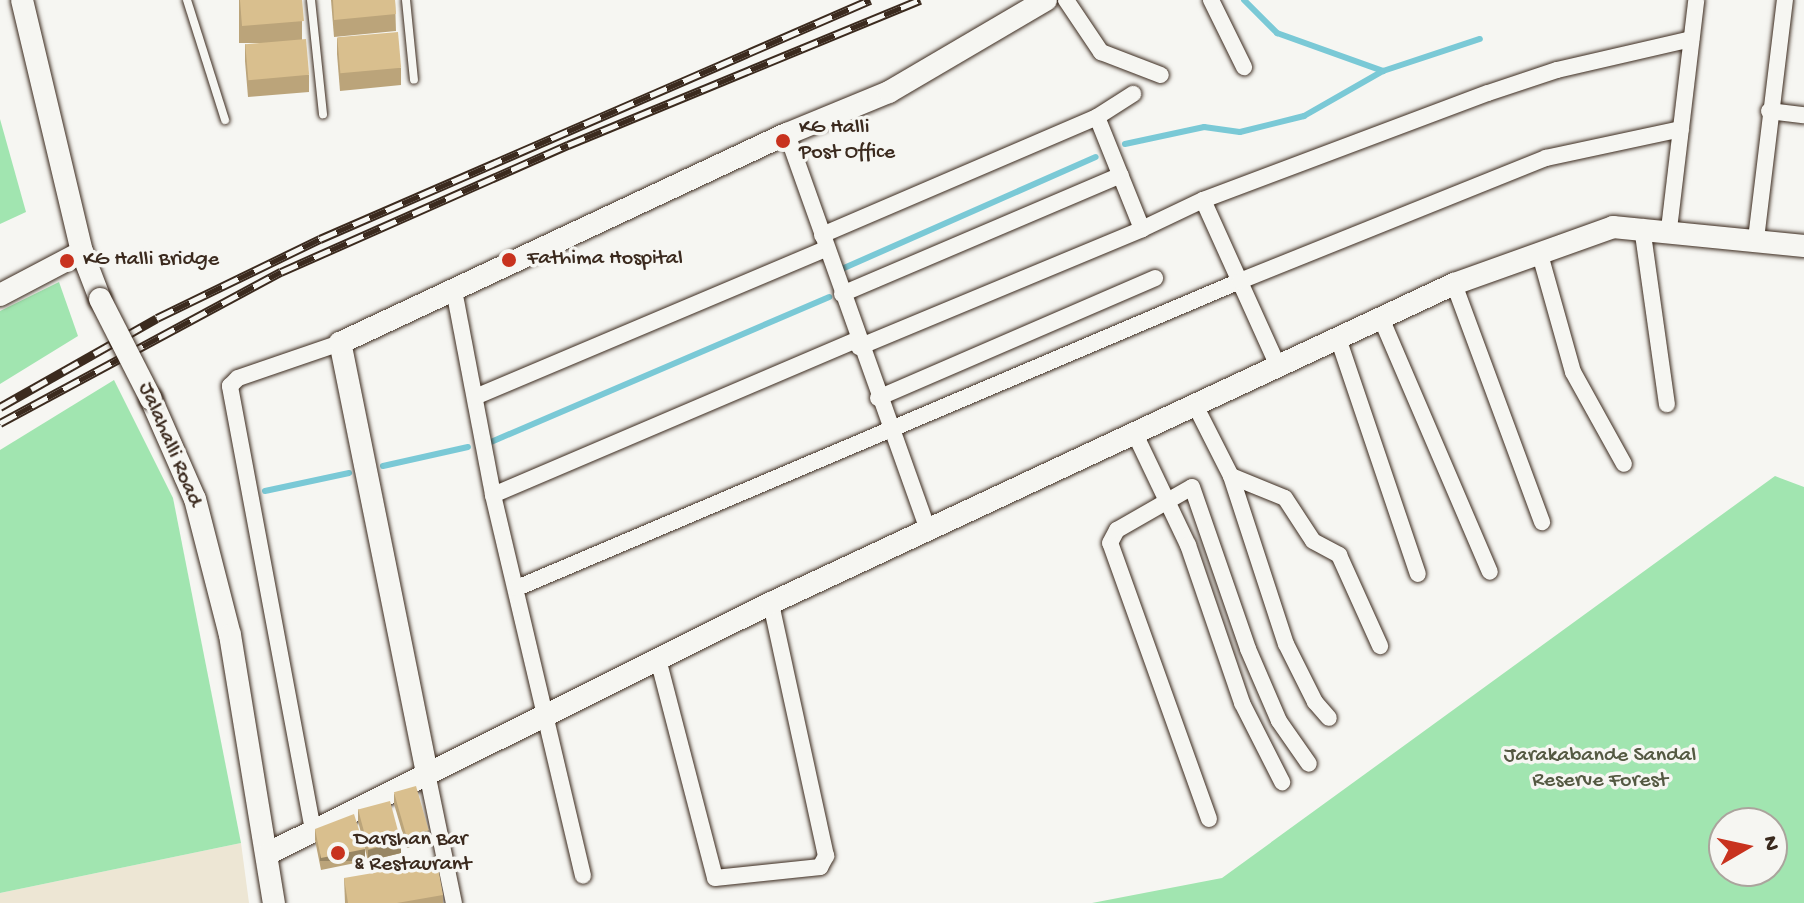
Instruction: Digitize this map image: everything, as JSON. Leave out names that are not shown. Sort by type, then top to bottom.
[{"type":"main road","name":"Jalahalli Road","points":[[22,0],[82,252],[100,299],[151,399],[195,499],[230,635],[269,853],[274,903]]},
{"type":"main road","points":[[427,773],[340,343],[787,134],[889,92],[1046,0]]},
{"type":"main road","points":[[269,853],[548,711],[771,603],[1454,284],[1590,231],[1642,227],[1804,246]]},
{"type":"main road","points":[[0,295],[82,252]]},
{"type":"street","points":[[1066,0],[1101,52],[1161,75]]},
{"type":"street","points":[[1211,0],[1244,67]]},
{"type":"street","points":[[1756,239],[1769,111],[1785,0]]},
{"type":"street","points":[[1669,229],[1696,1]]},
{"type":"street","points":[[493,495],[1142,229],[1203,200],[1529,79],[1691,39]]},
{"type":"street","points":[[475,397],[1097,117],[1133,94]]},
{"type":"street","points":[[1769,111],[1804,115]]},
{"type":"street","points":[[1097,117],[1142,229]]},
{"type":"street","points":[[517,588],[891,433],[1240,281],[1546,158],[1681,129]]},
{"type":"street","points":[[787,134],[858,343],[928,531]]},
{"type":"street","points":[[842,294],[1121,175]]},
{"type":"street","points":[[1203,200],[1278,366]]},
{"type":"street","points":[[1642,227],[1667,404]]},
{"type":"street","points":[[1539,251],[1573,372],[1624,464]]},
{"type":"street","points":[[878,398],[1155,278]]},
{"type":"street","points":[[1454,284],[1542,522]]},
{"type":"street","points":[[454,290],[493,495],[548,711],[583,875]]},
{"type":"street","points":[[1381,318],[1490,572]]},
{"type":"street","points":[[1338,338],[1418,574]]},
{"type":"street","points":[[313,830],[230,386],[238,378],[340,343]]},
{"type":"street","points":[[1195,405],[1231,476],[1286,644],[1315,702],[1329,718]]},
{"type":"street","points":[[1135,434],[1168,499],[1242,703],[1282,782]]},
{"type":"street","points":[[1231,476],[1285,498],[1313,541],[1339,555],[1380,646]]},
{"type":"street","points":[[1209,819],[1110,543],[1117,530],[1192,487],[1248,649],[1279,721],[1309,764]]},
{"type":"street","points":[[658,659],[715,878],[820,867],[826,856],[771,603]]},
{"type":"street","points":[[427,773],[454,903]]},
{"type":"lane","points":[[187,0],[225,120]]},
{"type":"lane","points":[[311,0],[323,114]]},
{"type":"lane","points":[[406,0],[414,80]]},
{"type":"shaded area","points":[[241,843],[249,903],[0,903],[0,893]]},
{"type":"green space","points":[[0,119],[26,212],[0,224]]},
{"type":"green space","points":[[59,282],[78,336],[0,384],[0,311]]},
{"type":"green space","points":[[114,380],[173,498],[241,843],[0,893],[0,450]]},
{"type":"green space","name":"Jarakabande Sandal Reserve Forest","points":[[1775,476],[1804,487],[1804,903],[1092,903],[1222,878]]},
{"type":"building","points":[[240,0],[302,0],[304,21],[242,26]]},
{"type":"building","points":[[333,0],[395,0],[396,14],[334,20]]},
{"type":"building","points":[[398,32],[401,68],[340,73],[337,37]]},
{"type":"building","points":[[306,39],[309,75],[248,80],[245,44]]},
{"type":"building","points":[[416,786],[429,830],[407,837],[394,792]]},
{"type":"building","points":[[390,801],[401,841],[369,849],[358,810]]},
{"type":"building","points":[[354,814],[365,849],[321,858],[315,829]]},
{"type":"building","points":[[437,862],[443,895],[397,903],[348,903],[344,878]]},
{"type":"waterway","points":[[1244,0],[1277,33],[1383,71]]},
{"type":"waterway","points":[[1125,144],[1204,127],[1240,132],[1304,116],[1383,71],[1480,39]]},
{"type":"waterway","points":[[844,268],[1096,157]]},
{"type":"waterway","points":[[491,442],[829,297]]},
{"type":"waterway","points":[[383,466],[468,447]]},
{"type":"waterway","points":[[265,491],[349,473]]},
{"type":"railway","points":[[0,407],[157,318],[320,239],[870,0]]},
{"type":"railway","points":[[0,423],[281,272],[568,145],[920,0]]},
{"type":"place","name":"KG Halli Post Office","points":[[783,141]]},
{"type":"place","name":"Fathima Hospital","points":[[509,260]]},
{"type":"place","name":"KG Halli Bridge","points":[[67,261]]},
{"type":"place","name":"Darshan Bar & Restaurant","points":[[338,853]]}]
